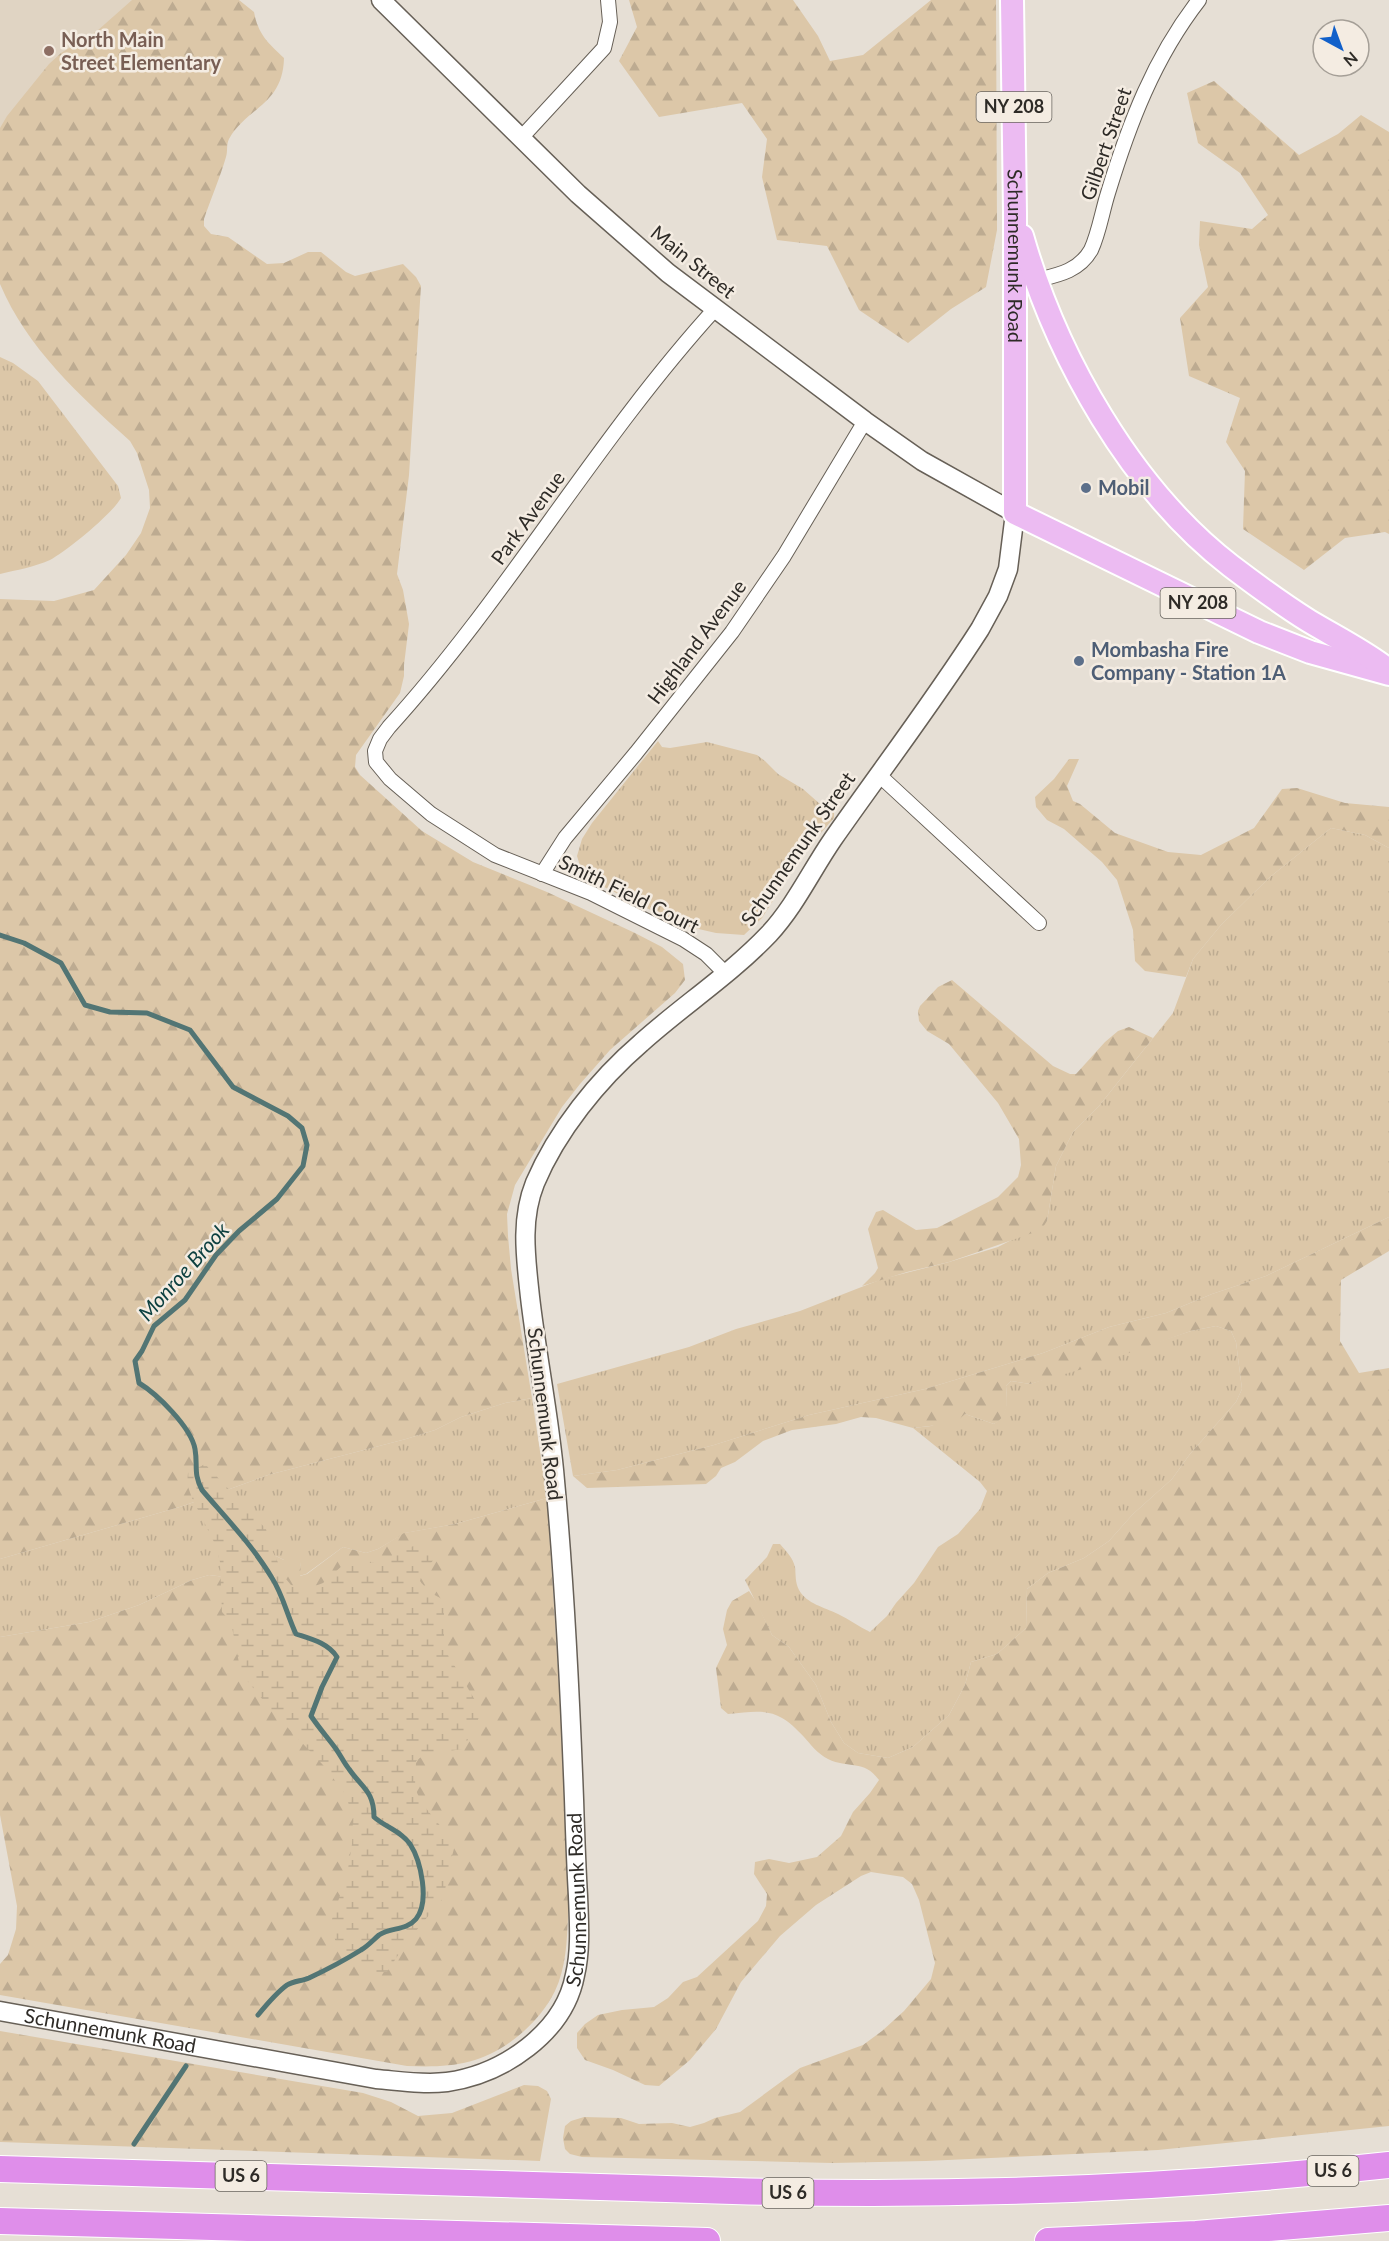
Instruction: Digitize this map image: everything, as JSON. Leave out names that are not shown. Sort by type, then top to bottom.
[{"type":"highway","points":[[1277,2176],[1389,2152]]},
{"type":"highway","name":"US 6","points":[[0,2169],[792,2193],[1033,2190],[1277,2176],[1389,2165]]},
{"type":"highway","points":[[1048,2241],[1196,2234],[1389,2218]]},
{"type":"highway","points":[[0,2221],[707,2241]]},
{"type":"main road","name":"Schunnemunk Road","points":[[1012,0],[1016,213],[1015,513]]},
{"type":"main road","name":"NY 208","points":[[1016,213],[1037,280],[1071,360],[1095,405],[1131,460],[1162,499],[1214,551],[1238,571],[1284,604],[1389,672]]},
{"type":"main road","name":"NY 208","points":[[1015,513],[1259,632],[1310,652],[1389,672]]},
{"type":"street","name":"Main Street","points":[[381,0],[578,194],[668,273],[922,461],[1015,513]]},
{"type":"street","points":[[521,138],[603,48],[610,22],[608,0]]},
{"type":"street","name":"Gilbert Street","points":[[1037,280],[1073,268],[1086,259],[1091,250],[1142,95],[1175,33],[1199,0]]},
{"type":"street","name":"Park Avenue","points":[[375,751],[380,739],[447,659],[669,360],[715,309]]},
{"type":"street","name":"Highland Avenue","points":[[542,874],[565,838],[732,632],[784,556],[865,421]]},
{"type":"street","name":"Schunnemunk Street","points":[[531,1196],[542,1168],[563,1133],[602,1083],[640,1043],[726,974],[768,934],[786,913],[830,844],[954,669],[989,614],[1008,569],[1015,513]]},
{"type":"street","name":"Smith Field Court","points":[[375,751],[376,762],[390,779],[431,814],[495,855],[591,893],[682,939],[706,954],[726,974]]},
{"type":"street","points":[[879,776],[1039,923]]},
{"type":"street","name":"Schunnemunk Road","points":[[0,2011],[376,2079],[428,2083],[468,2077],[510,2060],[539,2036],[559,2015],[568,1998],[576,1973],[578,1915],[567,1635],[556,1492],[525,1247],[531,1196]]},
{"type":"shaded area","name":"North Main Street Elementary","points":[[0,0],[153,0],[0,174]]},
{"type":"green space","points":[[132,0],[239,0],[254,12],[264,38],[284,58],[278,86],[263,104],[236,128],[229,139],[224,165],[204,219],[204,226],[211,234],[228,237],[267,264],[284,263],[308,252],[321,252],[346,272],[355,276],[403,264],[416,277],[421,286],[409,475],[397,574],[403,590],[409,624],[404,676],[400,693],[356,755],[355,767],[360,775],[422,831],[473,862],[547,892],[662,947],[683,964],[685,980],[675,993],[610,1050],[580,1084],[562,1107],[515,1185],[507,1214],[508,1236],[511,1269],[532,1398],[505,1403],[461,1417],[435,1430],[406,1439],[268,1475],[183,1506],[0,1559],[0,599],[54,601],[94,590],[126,555],[141,533],[150,508],[149,490],[137,453],[130,441],[74,388],[40,350],[11,307],[0,284],[0,128],[49,64],[61,53],[97,31]]},
{"type":"green space","points":[[629,0],[793,0],[818,36],[830,61],[863,55],[931,0],[996,0],[997,230],[986,287],[951,309],[908,343],[859,310],[827,246],[777,240],[762,177],[767,139],[742,103],[659,117],[619,61],[637,27]]},
{"type":"green space","points":[[1214,81],[1299,155],[1338,134],[1361,115],[1389,132],[1389,534],[1385,532],[1345,538],[1304,570],[1243,529],[1245,471],[1226,442],[1240,398],[1189,376],[1180,318],[1208,287],[1199,245],[1200,221],[1252,229],[1268,215],[1240,173],[1198,143],[1187,93]]},
{"type":"green space","points":[[0,357],[13,363],[38,381],[118,486],[121,498],[78,541],[58,555],[38,565],[0,574]]},
{"type":"green space","points":[[658,741],[662,747],[670,748],[707,742],[757,755],[778,774],[834,812],[834,818],[805,851],[762,918],[744,935],[716,933],[681,925],[594,882],[581,869],[577,856],[582,839],[592,823]]},
{"type":"green space","points":[[1069,759],[1079,759],[1067,786],[1073,801],[1080,804],[1115,833],[1168,852],[1201,855],[1254,828],[1282,789],[1297,788],[1345,803],[1389,807],[1389,848],[1365,835],[1331,828],[1270,877],[1221,925],[1193,959],[1186,977],[1145,971],[1135,961],[1133,930],[1117,880],[1102,862],[1064,829],[1047,820],[1036,807],[1035,797],[1054,779]]},
{"type":"green space","points":[[1331,828],[1365,835],[1389,848],[1389,1217],[1266,1276],[1212,1294],[1166,1313],[1109,1327],[1043,1353],[925,1389],[809,1415],[714,1445],[617,1470],[573,1476],[557,1384],[689,1347],[736,1329],[800,1311],[882,1279],[998,1247],[1047,1221],[1056,1166],[1073,1132],[1099,1106],[1173,1013],[1193,959],[1221,925],[1270,877]]},
{"type":"green space","points":[[952,980],[1053,1066],[1070,1074],[1076,1074],[1118,1031],[1129,1027],[1153,1038],[1099,1106],[1073,1132],[1056,1166],[1047,1221],[1041,1230],[949,1262],[862,1286],[878,1268],[868,1229],[876,1212],[883,1210],[916,1230],[937,1228],[998,1197],[1018,1177],[1021,1165],[1019,1139],[998,1103],[949,1044],[927,1031],[919,1021],[920,1006],[938,987]]},
{"type":"green space","points":[[1389,1217],[1389,1251],[1341,1280],[1340,1341],[1359,1373],[1389,1368],[1389,2126],[1158,2150],[926,2161],[832,2163],[582,2157],[570,2154],[565,2149],[563,2138],[565,2126],[571,2121],[584,2117],[621,2118],[639,2124],[672,2123],[690,2127],[740,2112],[800,2068],[863,2045],[904,2011],[931,1979],[935,1963],[919,1900],[912,1884],[903,1877],[871,1872],[816,1905],[780,1936],[741,1982],[716,2029],[690,2060],[659,2086],[645,2085],[585,2060],[577,2048],[577,2033],[598,2015],[654,2007],[668,1998],[683,1982],[697,1977],[758,1921],[766,1906],[767,1894],[754,1874],[755,1862],[769,1859],[789,1863],[817,1857],[841,1836],[853,1812],[879,1780],[868,1769],[835,1762],[824,1757],[795,1728],[778,1716],[761,1712],[728,1714],[721,1708],[716,1668],[727,1645],[723,1629],[727,1610],[732,1601],[749,1591],[772,1635],[789,1647],[816,1685],[831,1722],[844,1743],[858,1753],[888,1758],[913,1747],[949,1715],[965,1685],[971,1662],[997,1654],[1026,1628],[1027,1589],[1048,1573],[1084,1558],[1109,1541],[1133,1514],[1172,1479],[1190,1454],[1236,1402],[1242,1389],[1236,1342],[1231,1331],[1216,1326],[1191,1331],[1086,1368],[1030,1384],[1011,1381],[1006,1386],[1005,1412],[994,1424],[965,1414],[955,1423],[913,1428],[876,1418],[861,1417],[836,1424],[792,1430],[763,1441],[735,1462],[721,1468],[716,1476],[706,1484],[587,1488],[573,1476],[617,1470],[714,1445],[809,1415],[925,1389],[1043,1353],[1109,1327],[1166,1313],[1212,1294],[1266,1276]]},
{"type":"green space","points":[[1216,1326],[1231,1331],[1236,1342],[1242,1389],[1236,1402],[1190,1454],[1172,1479],[1133,1514],[1109,1541],[1084,1558],[1048,1573],[1027,1589],[1026,1628],[997,1654],[971,1662],[965,1685],[949,1715],[913,1747],[888,1758],[858,1753],[844,1743],[831,1722],[816,1685],[789,1647],[772,1635],[745,1580],[767,1557],[773,1544],[780,1544],[791,1558],[795,1567],[796,1582],[806,1599],[870,1632],[887,1616],[914,1583],[938,1547],[958,1534],[980,1509],[987,1491],[980,1482],[913,1428],[931,1426],[965,1414],[994,1424],[1005,1412],[1006,1386],[1011,1381],[1030,1384],[1191,1331]]},
{"type":"green space","points":[[532,1398],[547,1498],[455,1524],[405,1533],[378,1549],[366,1553],[343,1547],[306,1574],[299,1576],[301,1562],[284,1560],[276,1556],[225,1577],[209,1575],[192,1580],[139,1605],[89,1622],[0,1637],[0,1559],[183,1506],[268,1475],[406,1439],[435,1430],[461,1417],[505,1403]]},
{"type":"green space","points":[[205,1464],[266,1529],[270,1546],[291,1585],[307,1589],[323,1583],[343,1565],[382,1560],[417,1545],[431,1545],[435,1558],[422,1574],[420,1581],[429,1592],[444,1600],[444,1637],[447,1653],[482,1712],[463,1749],[425,1754],[416,1761],[415,1787],[419,1797],[455,1845],[444,1897],[406,1943],[387,1972],[371,1972],[361,1969],[338,1948],[330,1925],[347,1875],[353,1819],[346,1795],[323,1765],[271,1710],[241,1673],[231,1622],[222,1612],[220,1562],[215,1544],[187,1484],[188,1473]]},
{"type":"green space","points":[[547,1498],[564,1775],[568,1925],[559,1982],[545,2008],[524,2031],[497,2051],[470,2062],[440,2066],[407,2066],[0,1995],[0,1964],[8,1955],[16,1929],[17,1906],[0,1815],[0,1637],[89,1622],[139,1605],[192,1580],[209,1575],[225,1577],[262,1558],[276,1556],[284,1560],[300,1557],[300,1576],[307,1574],[343,1547],[366,1553],[378,1549],[404,1533],[455,1524]]},
{"type":"green space","points":[[0,2031],[363,2093],[391,2102],[418,2116],[452,2113],[524,2085],[538,2086],[547,2091],[551,2099],[540,2161],[0,2142]]},
{"type":"waterway","name":"Monroe Brook","points":[[0,935],[24,943],[61,963],[85,1005],[110,1012],[147,1013],[190,1030],[233,1087],[288,1116],[302,1128],[307,1145],[303,1166],[277,1199],[239,1231],[216,1255],[185,1300],[154,1326],[135,1361],[139,1383],[164,1403],[187,1431],[195,1449],[197,1474],[202,1490],[265,1566],[279,1591],[296,1634],[324,1645],[337,1657],[311,1716],[370,1795],[374,1817],[402,1836],[410,1844],[418,1860],[423,1903],[412,1923],[379,1935],[364,1948],[335,1965],[309,1978],[287,1985],[258,2015]]},
{"type":"waterway","name":"Monroe Brook","points":[[134,2144],[186,2066]]},
{"type":"place","name":"North Main Street Elementary","points":[[49,51]]},
{"type":"place","name":"Mobil","points":[[1086,488]]},
{"type":"place","name":"Mombasha Fire Company - Station 1A","points":[[1079,661]]}]
